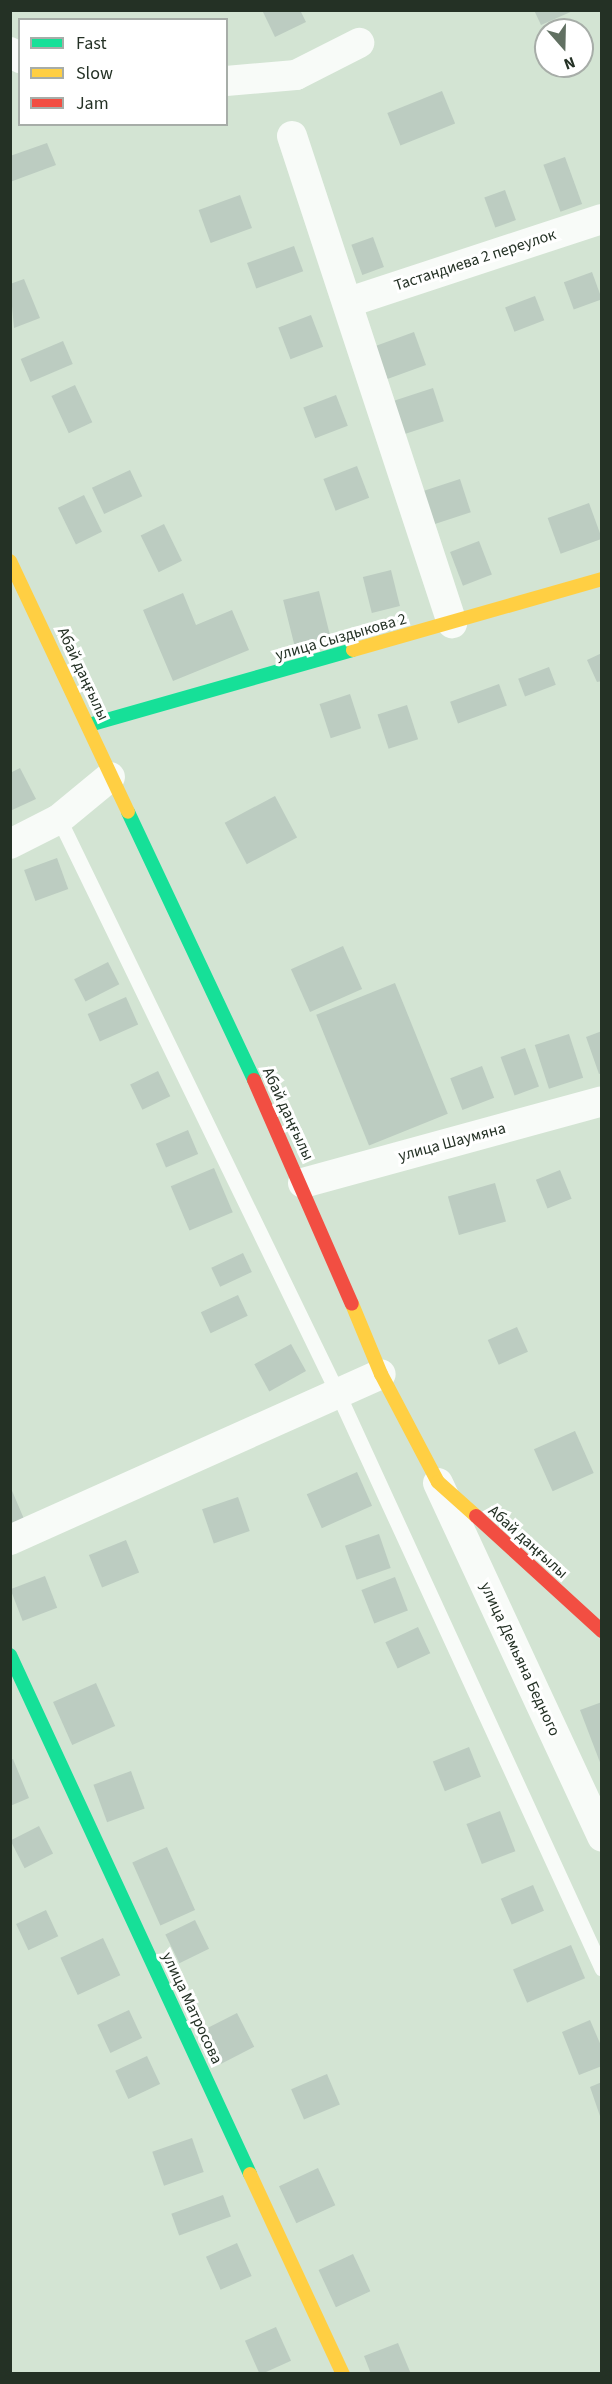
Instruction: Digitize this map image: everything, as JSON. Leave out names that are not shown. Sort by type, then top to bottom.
[{"type":"street","points":[[228,81],[296,75],[359,43]]},
{"type":"street","points":[[292,136],[349,302],[452,623]]},
{"type":"street","name":"Тастандиева 2 переулок","points":[[349,302],[602,219]]},
{"type":"street","name":"Абай даңғылы","points":[[10,561],[303,1183],[381,1374],[438,1482],[600,1628]]},
{"type":"street","name":"улица Сыздыкова 2","points":[[89,725],[602,579]]},
{"type":"street","points":[[10,844],[59,819],[110,777]]},
{"type":"street","name":"улица Шаумяна","points":[[303,1183],[602,1101]]},
{"type":"street","points":[[10,1540],[339,1396],[381,1374]]},
{"type":"street","name":"улица Демьяна Бедного","points":[[438,1482],[602,1837]]},
{"type":"street","name":"улица Матросова","points":[[10,1655],[344,2373]]},
{"type":"lane","points":[[59,819],[339,1396],[602,1969]]},
{"type":"building","points":[[262,10],[300,10],[306,22],[275,37]]},
{"type":"building","points":[[534,10],[575,10],[557,18],[538,18]]},
{"type":"building","points":[[442,91],[455,123],[400,146],[387,113]]},
{"type":"building","points":[[47,143],[56,165],[10,182],[10,156]]},
{"type":"building","points":[[565,157],[582,204],[560,212],[543,165]]},
{"type":"building","points":[[505,190],[516,220],[495,228],[484,198]]},
{"type":"building","points":[[240,195],[252,228],[211,243],[199,210]]},
{"type":"building","points":[[373,237],[384,267],[362,275],[351,245]]},
{"type":"building","points":[[294,246],[303,271],[256,288],[247,263]]},
{"type":"building","points":[[592,272],[602,299],[574,310],[564,282]]},
{"type":"building","points":[[24,279],[40,318],[14,328],[10,284]]},
{"type":"building","points":[[535,296],[544,320],[514,332],[505,307]]},
{"type":"building","points":[[311,315],[323,347],[291,359],[278,328]]},
{"type":"building","points":[[414,332],[426,365],[387,379],[375,346]]},
{"type":"building","points":[[63,341],[73,364],[30,382],[21,359]]},
{"type":"building","points":[[75,385],[92,422],[69,433],[51,396]]},
{"type":"building","points":[[433,388],[444,421],[405,434],[394,401]]},
{"type":"building","points":[[336,395],[348,426],[315,438],[303,408]]},
{"type":"building","points":[[357,466],[369,498],[336,511],[323,479]]},
{"type":"building","points":[[130,470],[142,496],[104,514],[92,488]]},
{"type":"building","points":[[460,479],[471,512],[432,525],[421,492]]},
{"type":"building","points":[[84,495],[102,532],[76,545],[58,508]]},
{"type":"building","points":[[589,503],[602,539],[561,554],[548,518]]},
{"type":"building","points":[[164,524],[182,561],[159,572],[141,535]]},
{"type":"building","points":[[479,541],[492,575],[463,586],[450,552]]},
{"type":"building","points":[[391,570],[400,606],[372,613],[363,577]]},
{"type":"building","points":[[319,591],[330,636],[294,645],[283,600]]},
{"type":"building","points":[[183,593],[196,625],[232,610],[249,650],[173,681],[143,610]]},
{"type":"building","points":[[602,653],[602,681],[597,682],[587,660]]},
{"type":"building","points":[[549,667],[556,685],[525,697],[518,679]]},
{"type":"building","points":[[499,684],[507,706],[458,723],[450,702]]},
{"type":"building","points":[[350,694],[361,728],[331,738],[320,704]]},
{"type":"building","points":[[407,705],[418,739],[389,749],[378,715]]},
{"type":"building","points":[[20,768],[36,799],[10,811],[10,773]]},
{"type":"building","points":[[275,796],[297,837],[247,864],[225,823]]},
{"type":"building","points":[[57,858],[68,889],[35,901],[24,870]]},
{"type":"building","points":[[343,946],[362,989],[310,1012],[291,969]]},
{"type":"building","points":[[108,962],[119,984],[85,1002],[74,979]]},
{"type":"building","points":[[395,983],[448,1114],[369,1146],[316,1015]]},
{"type":"building","points":[[126,997],[138,1024],[100,1041],[88,1014]]},
{"type":"building","points":[[602,1031],[602,1073],[599,1074],[586,1037]]},
{"type":"building","points":[[569,1034],[583,1078],[549,1089],[535,1045]]},
{"type":"building","points":[[525,1048],[539,1087],[515,1095],[501,1057]]},
{"type":"building","points":[[482,1066],[494,1098],[462,1110],[450,1078]]},
{"type":"building","points":[[158,1071],[170,1096],[142,1110],[130,1085]]},
{"type":"building","points":[[188,1130],[198,1154],[166,1168],[156,1144]]},
{"type":"building","points":[[214,1168],[233,1212],[189,1231],[171,1186]]},
{"type":"building","points":[[560,1170],[572,1199],[548,1208],[536,1180]]},
{"type":"building","points":[[495,1183],[506,1221],[459,1235],[448,1197]]},
{"type":"building","points":[[243,1253],[252,1272],[220,1287],[211,1268]]},
{"type":"building","points":[[238,1295],[248,1316],[211,1333],[201,1312]]},
{"type":"building","points":[[517,1327],[528,1352],[499,1365],[488,1340]]},
{"type":"building","points":[[291,1344],[306,1371],[269,1391],[254,1364]]},
{"type":"building","points":[[575,1431],[594,1473],[553,1491],[534,1449]]},
{"type":"building","points":[[357,1472],[372,1506],[322,1528],[307,1494]]},
{"type":"building","points":[[10,1486],[24,1519],[10,1524]]},
{"type":"building","points":[[238,1497],[250,1531],[214,1543],[202,1509]]},
{"type":"building","points":[[379,1534],[391,1568],[357,1580],[345,1546]]},
{"type":"building","points":[[126,1540],[139,1572],[102,1587],[89,1555]]},
{"type":"building","points":[[45,1576],[57,1608],[23,1621],[10,1589]]},
{"type":"building","points":[[395,1577],[408,1611],[374,1624],[361,1590]]},
{"type":"building","points":[[418,1627],[430,1653],[398,1668],[385,1642]]},
{"type":"building","points":[[96,1683],[115,1726],[72,1745],[53,1702]]},
{"type":"building","points":[[602,1702],[602,1765],[601,1765],[580,1710]]},
{"type":"building","points":[[469,1747],[481,1777],[445,1791],[433,1762]]},
{"type":"building","points":[[13,1759],[29,1798],[10,1806],[10,1760]]},
{"type":"building","points":[[131,1771],[145,1809],[107,1822],[93,1785]]},
{"type":"building","points":[[500,1811],[515,1851],[482,1864],[466,1824]]},
{"type":"building","points":[[39,1826],[53,1854],[25,1868],[10,1841]]},
{"type":"building","points":[[167,1847],[195,1910],[160,1925],[132,1862]]},
{"type":"building","points":[[533,1885],[544,1911],[512,1924],[501,1899]]},
{"type":"building","points":[[46,1910],[58,1936],[28,1950],[16,1924]]},
{"type":"building","points":[[195,1920],[209,1949],[179,1963],[165,1934]]},
{"type":"building","points":[[103,1938],[120,1975],[78,1995],[60,1958]]},
{"type":"building","points":[[571,1945],[585,1978],[527,2003],[513,1970]]},
{"type":"building","points":[[129,2010],[142,2038],[110,2053],[97,2025]]},
{"type":"building","points":[[237,2013],[254,2047],[221,2064],[204,2030]]},
{"type":"building","points":[[590,2020],[602,2048],[602,2066],[579,2075],[562,2032]]},
{"type":"building","points":[[147,2056],[160,2084],[128,2099],[115,2071]]},
{"type":"building","points":[[327,2074],[340,2104],[304,2120],[291,2089]]},
{"type":"building","points":[[602,2082],[602,2119],[601,2119],[590,2087]]},
{"type":"building","points":[[192,2138],[204,2172],[164,2186],[152,2152]]},
{"type":"building","points":[[318,2168],[335,2205],[296,2223],[279,2186]]},
{"type":"building","points":[[223,2195],[231,2217],[179,2235],[171,2214]]},
{"type":"building","points":[[237,2243],[252,2276],[221,2290],[206,2257]]},
{"type":"building","points":[[353,2254],[370,2291],[336,2307],[319,2270]]},
{"type":"building","points":[[276,2327],[291,2361],[260,2374],[245,2341]]},
{"type":"building","points":[[398,2343],[411,2374],[371,2374],[364,2356]]},
{"type":"traffic: fast","points":[[89,725],[353,650]]},
{"type":"traffic: fast","points":[[128,812],[254,1080]]},
{"type":"traffic: fast","points":[[10,1655],[250,2174]]},
{"type":"traffic: slow","points":[[10,561],[128,812]]},
{"type":"traffic: slow","points":[[353,650],[602,579]]},
{"type":"traffic: slow","points":[[352,1304],[381,1374],[438,1482],[476,1516]]},
{"type":"traffic: slow","points":[[250,2174],[343,2374]]},
{"type":"traffic: jam","points":[[254,1080],[352,1304]]},
{"type":"traffic: jam","points":[[476,1516],[602,1631]]}]
